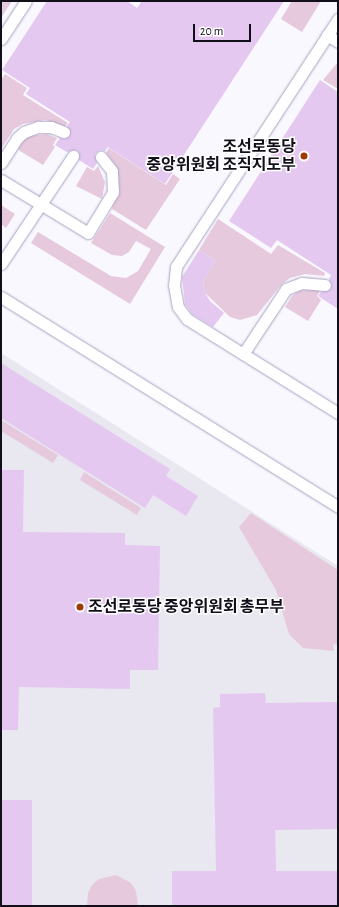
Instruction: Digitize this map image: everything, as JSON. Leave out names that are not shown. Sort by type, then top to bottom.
[{"type":"lane","points":[[1,39],[26,1]]},
{"type":"lane","points":[[338,19],[176,266],[174,285],[178,307],[187,319],[338,412]]},
{"type":"lane","points":[[327,35],[338,42]]},
{"type":"lane","points":[[1,163],[17,138],[24,132],[38,127],[64,132]]},
{"type":"lane","points":[[1,264],[73,156]]},
{"type":"lane","points":[[1,180],[88,233],[113,192],[112,171],[101,157]]},
{"type":"lane","points":[[243,354],[286,289],[302,283],[325,285]]},
{"type":"lane","points":[[1,297],[338,507]]},
{"type":"shaded area","points":[[1,1],[12,1],[1,18]]},
{"type":"shaded area","points":[[292,1],[321,1],[302,32],[281,19]]},
{"type":"shaded area","points":[[338,62],[338,89],[323,80]]},
{"type":"shaded area","points":[[5,74],[27,88],[23,95],[68,123],[65,126],[45,120],[23,124],[14,129],[1,149],[1,80]]},
{"type":"shaded area","points":[[47,134],[57,138],[53,145],[55,147],[43,165],[20,151],[18,148],[29,136]]},
{"type":"shaded area","points":[[109,148],[166,185],[173,174],[180,179],[146,230],[112,209],[118,181],[117,168],[106,153]]},
{"type":"shaded area","points":[[98,166],[105,182],[102,199],[76,186],[87,167],[94,171]]},
{"type":"shaded area","points":[[1,205],[15,214],[6,228],[1,224]]},
{"type":"shaded area","points":[[110,213],[165,247],[130,304],[31,243],[38,232],[111,276],[126,278],[138,271],[151,249],[136,241],[129,252],[122,256],[112,255],[91,243]]},
{"type":"shaded area","points":[[218,219],[271,254],[278,245],[325,273],[324,276],[305,274],[290,278],[282,284],[257,315],[240,320],[230,317],[205,293],[203,283],[215,260],[199,250]]},
{"type":"shaded area","points":[[316,289],[320,291],[317,296],[321,300],[308,321],[285,307],[292,296],[299,291]]},
{"type":"shaded area","points":[[1,353],[338,566],[338,906],[1,906]]},
{"type":"shaded area","points":[[1,420],[58,455],[53,463],[1,431]]},
{"type":"shaded area","points":[[84,472],[141,508],[137,515],[80,480]]},
{"type":"shaded area","points":[[251,513],[338,570],[338,645],[333,644],[334,651],[303,648],[289,634],[276,590],[239,527]]},
{"type":"shaded area","points":[[116,875],[131,883],[136,891],[138,906],[87,906],[88,893],[92,885],[99,879]]},
{"type":"building","points":[[47,1],[127,1],[137,8],[142,1],[284,1],[165,184],[108,147],[105,151],[100,150],[95,154],[97,163],[93,169],[79,160],[79,153],[77,150],[67,152],[55,145],[60,138],[65,139],[70,135],[67,126],[70,122],[26,94],[30,88],[2,70]]},
{"type":"building","name":"조선로동당 중앙위원회 조직지도부","points":[[320,80],[338,92],[338,309],[318,296],[321,292],[331,289],[329,279],[331,275],[277,240],[271,248],[229,221]]},
{"type":"building","points":[[199,250],[215,260],[203,283],[205,293],[210,301],[224,313],[213,327],[192,314],[185,304],[182,277]]},
{"type":"building","points":[[1,363],[170,469],[166,476],[198,496],[186,516],[153,495],[145,508],[1,418]]},
{"type":"building","name":"조선로동당 중앙위원회 총무부","points":[[1,470],[24,470],[23,532],[125,533],[125,545],[160,546],[158,670],[130,670],[130,689],[19,687],[18,730],[1,730]]},
{"type":"building","points":[[265,693],[266,703],[338,702],[338,829],[275,830],[276,871],[338,871],[338,906],[172,906],[172,871],[216,871],[213,708],[220,707],[220,694]]},
{"type":"building","points":[[1,800],[32,800],[32,906],[1,906]]},
{"type":"place","name":"조선로동당 중앙위원회 조직지도부","points":[[304,156]]},
{"type":"place","name":"조선로동당 중앙위원회 총무부","points":[[80,607]]}]
